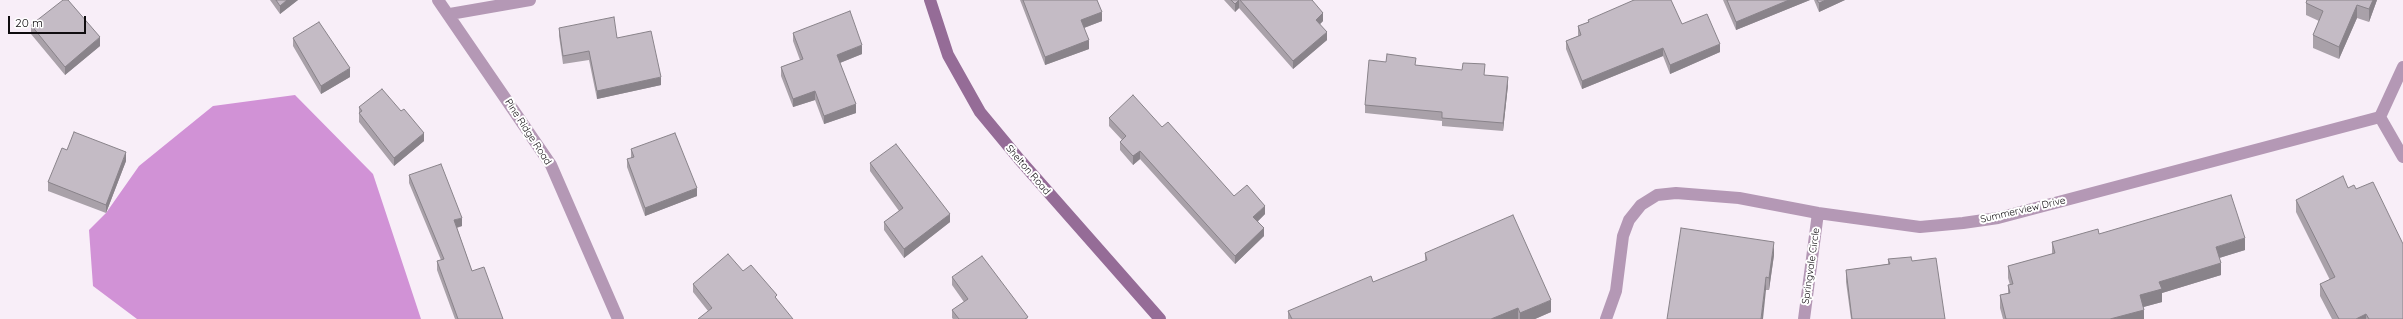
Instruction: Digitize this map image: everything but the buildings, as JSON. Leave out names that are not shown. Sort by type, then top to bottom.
[{"type":"street","name":"Pine Ridge Road","points":[[438,0],[450,14],[551,165],[618,319]]},
{"type":"street","points":[[450,14],[530,0]]},
{"type":"street","name":"Shelton Road","points":[[930,0],[948,55],[980,112],[1019,159],[1160,319]]},
{"type":"street","points":[[2403,67],[2380,117],[2403,157]]},
{"type":"street","name":"Summerview Drive","points":[[1606,319],[1616,291],[1623,236],[1628,220],[1641,205],[1657,195],[1676,192],[1739,198],[1818,213],[1920,227],[1998,218],[2380,117]]},
{"type":"street","name":"Springvale Circle","points":[[1804,319],[1818,213]]},
{"type":"shaded area","points":[[295,95],[373,174],[421,319],[137,319],[93,286],[89,230],[106,213],[139,166],[213,106]]}]
